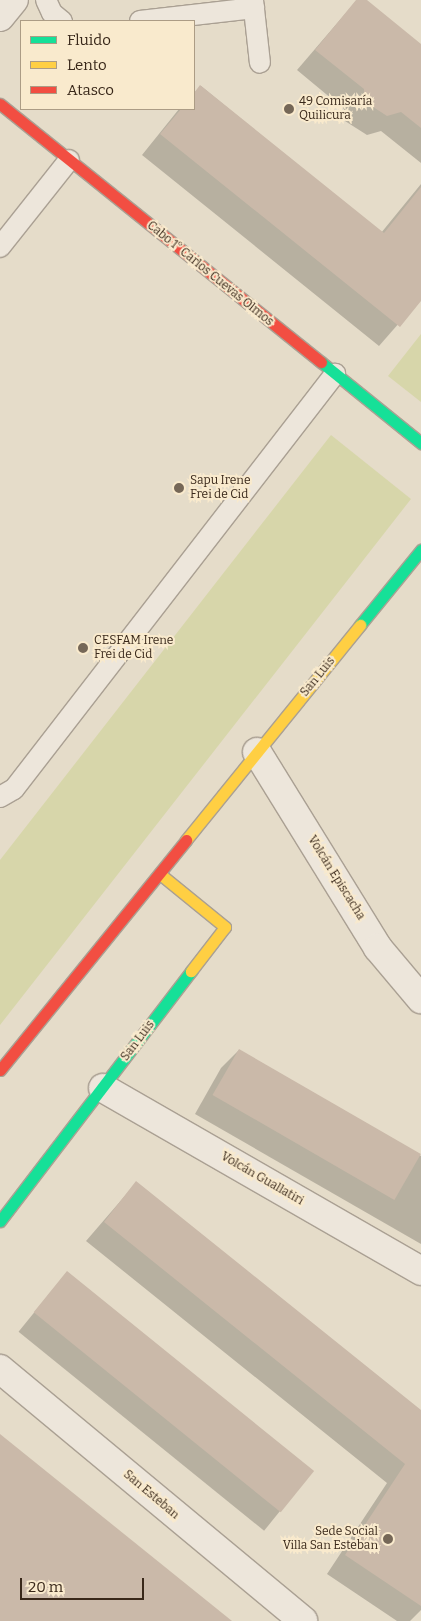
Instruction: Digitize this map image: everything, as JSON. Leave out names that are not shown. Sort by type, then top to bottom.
[{"type":"street","points":[[0,18],[14,0]]},
{"type":"street","name":"Cabo 1° Carlos Cuevas Olmos","points":[[0,104],[421,443]]},
{"type":"street","name":"San Luis","points":[[0,1070],[421,550]]},
{"type":"street","name":"Volcán Episcacha","points":[[257,752],[378,948],[421,999]]},
{"type":"street","name":"San Luis","points":[[0,1221],[225,927],[160,874]]},
{"type":"street","name":"Volcán Guallatiri","points":[[103,1088],[421,1271]]},
{"type":"street","name":"San Esteban","points":[[0,1369],[302,1621]]},
{"type":"lane","points":[[46,0],[52,13],[61,20]]},
{"type":"lane","points":[[147,20],[254,4],[260,63]]},
{"type":"lane","points":[[0,247],[69,160]]},
{"type":"lane","points":[[0,797],[14,789],[336,374]]},
{"type":"green space","points":[[421,334],[421,402],[388,376]]},
{"type":"green space","points":[[331,435],[411,499],[0,1025],[0,860]]},
{"type":"building","points":[[356,0],[367,0],[421,44],[421,128],[401,112],[387,116],[364,101],[364,89],[315,50]]},
{"type":"building","points":[[200,85],[384,233],[421,187],[421,301],[400,327],[160,134],[180,110],[195,110],[195,92]]},
{"type":"building","points":[[239,1049],[421,1154],[394,1200],[212,1095]]},
{"type":"building","points":[[136,1181],[421,1410],[421,1606],[345,1555],[405,1464],[104,1222]]},
{"type":"building","points":[[67,1271],[314,1471],[281,1512],[34,1312]]},
{"type":"building","points":[[0,1434],[232,1621],[0,1621]]},
{"type":"traffic: fast","points":[[321,362],[421,443]]},
{"type":"traffic: fast","points":[[360,625],[421,550]]},
{"type":"traffic: fast","points":[[0,1221],[191,971]]},
{"type":"traffic: slow","points":[[186,840],[360,625]]},
{"type":"traffic: slow","points":[[160,874],[225,927],[191,971]]},
{"type":"traffic: jam","points":[[0,104],[321,362]]},
{"type":"traffic: jam","points":[[0,1070],[186,840]]},
{"type":"place","name":"49 Comisaría Quilicura","points":[[289,109]]},
{"type":"place","name":"Sapu Irene Frei de Cid","points":[[179,488]]},
{"type":"place","name":"CESFAM Irene Frei de Cid","points":[[83,648]]},
{"type":"place","name":"Sede Social Villa San Esteban","points":[[388,1539]]}]
